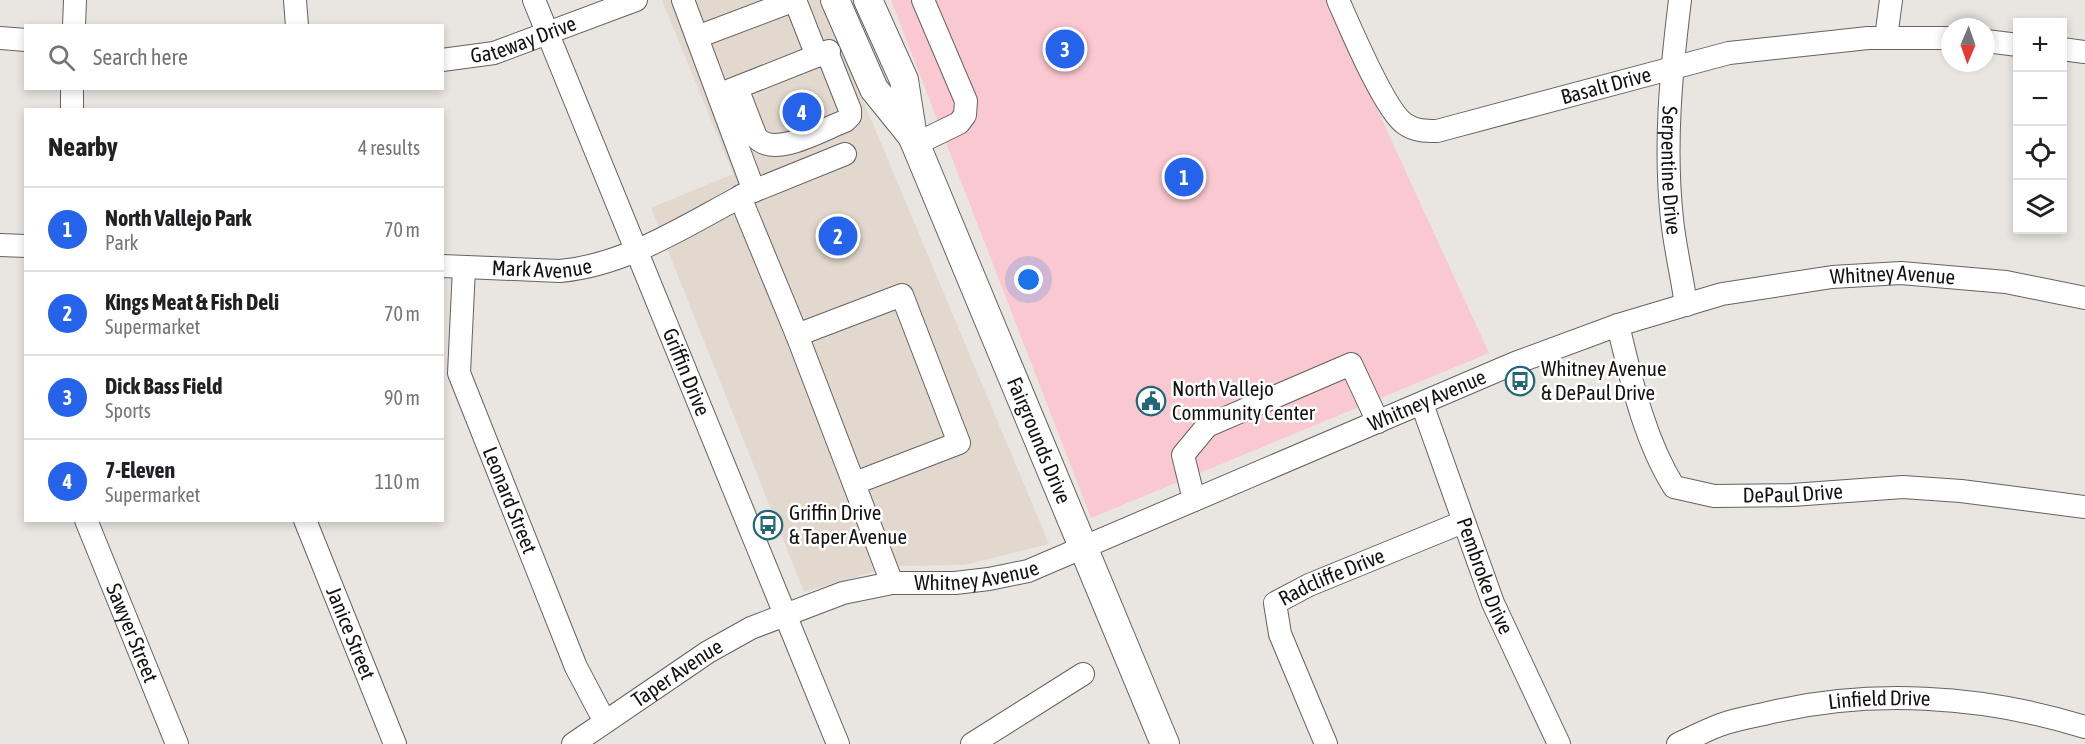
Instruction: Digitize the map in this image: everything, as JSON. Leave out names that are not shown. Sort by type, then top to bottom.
[{"type":"main road","name":"Fairgrounds Drive","points":[[835,0],[874,89],[915,141]]},
{"type":"main road","name":"Fairgrounds Drive","points":[[868,0],[904,80],[915,141],[1165,744]]},
{"type":"street","points":[[74,24],[75,0]]},
{"type":"street","points":[[295,0],[297,24]]},
{"type":"street","name":"Griffin Drive","points":[[534,0],[838,744]]},
{"type":"street","name":"Gateway Drive","points":[[444,60],[494,53],[636,0]]},
{"type":"street","points":[[683,0],[697,37],[728,92],[761,142],[780,147],[845,121],[849,116],[850,111],[795,0],[697,37]]},
{"type":"street","points":[[915,141],[959,123],[965,115],[966,101],[923,0]]},
{"type":"street","name":"Basalt Drive","points":[[1338,0],[1387,101],[1404,124],[1420,131],[1437,131],[1729,54],[1886,38],[1941,38]]},
{"type":"street","name":"Serpentine Drive","points":[[1680,0],[1671,69],[1668,161],[1672,220],[1686,305]]},
{"type":"street","points":[[1886,38],[1891,0]]},
{"type":"street","points":[[0,38],[24,40]]},
{"type":"street","points":[[728,92],[853,41]]},
{"type":"street","points":[[1995,42],[2013,44]]},
{"type":"street","points":[[2067,50],[2085,52]]},
{"type":"street","points":[[72,90],[72,108]]},
{"type":"street","points":[[728,92],[747,194],[797,335],[892,584]]},
{"type":"street","name":"Mark Avenue","points":[[453,267],[560,271],[602,264],[638,251],[747,194],[845,154]]},
{"type":"street","points":[[0,245],[24,246]]},
{"type":"street","name":"Leonard Street","points":[[453,267],[459,373],[576,667],[605,722]]},
{"type":"street","name":"Whitney Avenue","points":[[787,616],[843,593],[892,584],[956,583],[1028,571],[1515,363],[1618,325],[1722,294],[1832,277],[1901,273],[2006,282],[2085,298]]},
{"type":"street","points":[[797,335],[902,295],[959,443],[855,483]]},
{"type":"street","name":"DePaul Drive","points":[[1618,325],[1632,385],[1663,470],[1674,487],[1714,496],[1792,495],[1903,487],[1961,491],[2085,507]]},
{"type":"street","points":[[1194,500],[1183,455],[1207,426],[1351,364],[1378,422]]},
{"type":"street","name":"Pembroke Drive","points":[[1422,404],[1493,603],[1559,744]]},
{"type":"street","name":"Sawyer Street","points":[[87,522],[177,744]]},
{"type":"street","name":"Janice Street","points":[[306,522],[395,744]]},
{"type":"street","name":"Radcliffe Drive","points":[[1326,744],[1280,634],[1275,603],[1309,585],[1463,522]]},
{"type":"street","name":"Taper Avenue","points":[[573,744],[708,652],[751,628],[787,616]]},
{"type":"street","points":[[972,744],[1083,674]]},
{"type":"street","name":"Linfield Drive","points":[[1678,744],[1720,724],[1801,705],[1909,697],[1965,700],[2060,719],[2085,727]]},
{"type":"shaded area","points":[[662,0],[821,0],[1049,544],[964,565],[893,566],[804,592],[651,208],[733,174]]},
{"type":"shaded area","points":[[891,0],[1327,0],[1489,353],[1091,518]]},
{"type":"place","name":"Dick Bass Field","points":[[1065,49]]},
{"type":"place","name":"7-Eleven","points":[[802,112]]},
{"type":"place","name":"North Vallejo Park","points":[[1184,177]]},
{"type":"place","name":"Kings Meat & Fish Deli","points":[[838,236]]},
{"type":"place","name":"Whitney Avenue & DePaul Drive","points":[[1520,381]]},
{"type":"place","name":"North Vallejo Community Center","points":[[1151,401]]},
{"type":"place","name":"Griffin Drive & Taper Avenue","points":[[768,525]]}]
